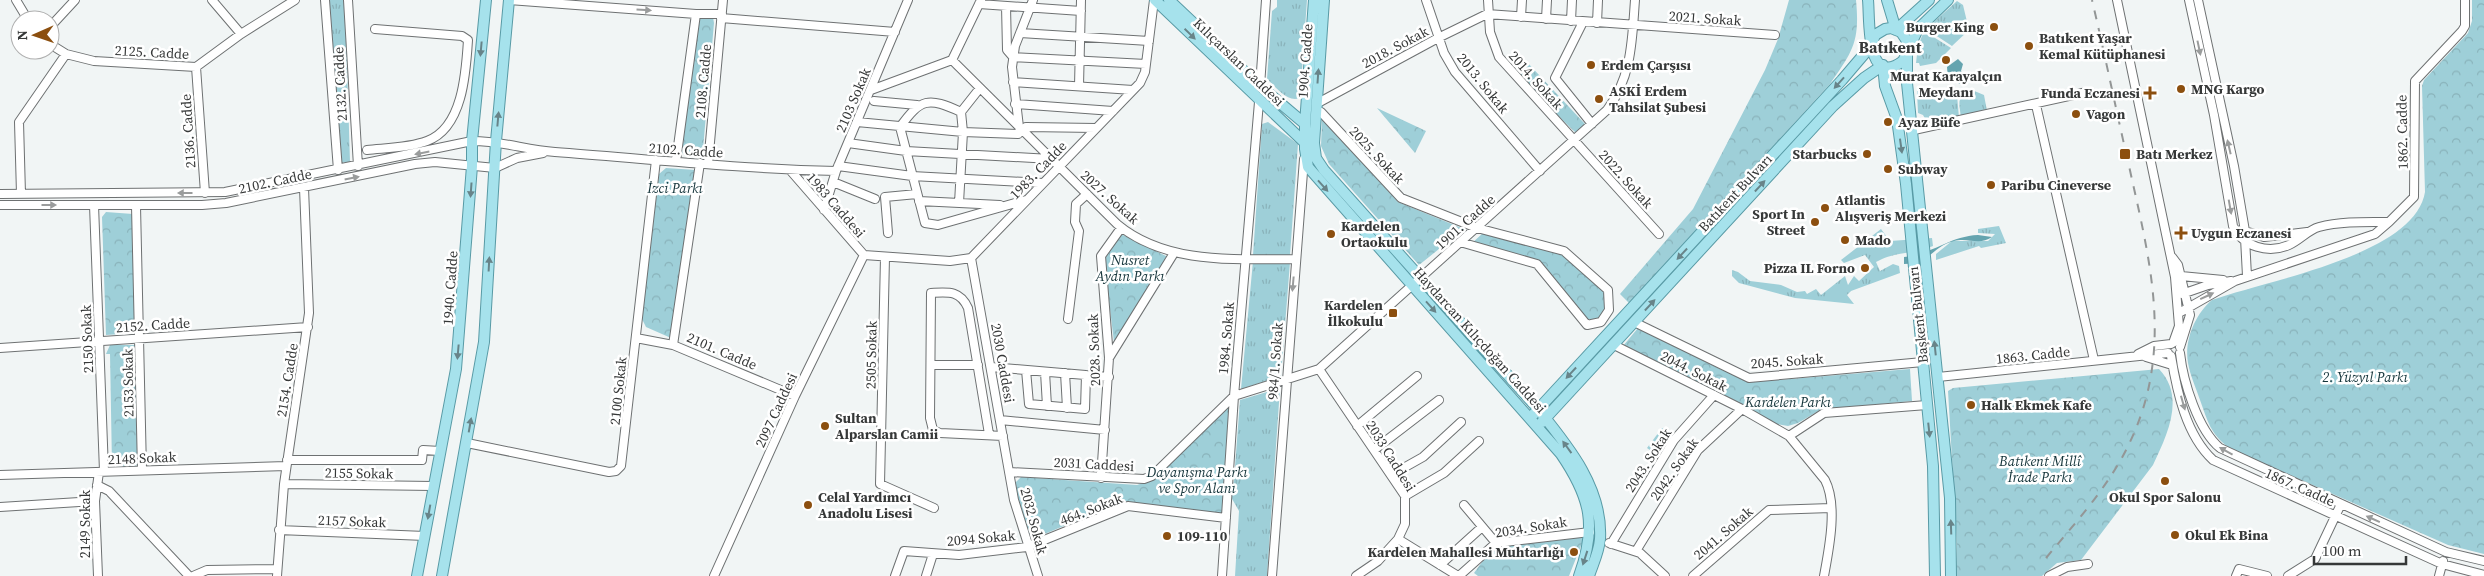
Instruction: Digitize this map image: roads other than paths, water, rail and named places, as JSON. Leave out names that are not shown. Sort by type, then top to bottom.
[{"type":"main road","name":"1940. Cadde","points":[[417,576],[456,369],[472,166],[472,141],[486,0]]},
{"type":"main road","points":[[442,576],[484,342],[496,141],[509,0]]},
{"type":"main road","name":"Kılıçarslan Caddesi","points":[[1154,0],[1260,102],[1308,145]]},
{"type":"main road","name":"Kılıçarslan Caddesi","points":[[1169,0],[1260,86],[1310,124]]},
{"type":"main road","name":"1904. Cadde","points":[[1310,124],[1314,0]]},
{"type":"main road","name":"1904. Cadde","points":[[1310,124],[1319,108],[1324,0]]},
{"type":"main road","points":[[1868,0],[1871,46],[1874,57],[1882,65]]},
{"type":"main road","points":[[1887,0],[1896,30],[1907,40],[1908,51]]},
{"type":"main road","name":"Batıkent Bulvarı","points":[[1531,417],[1842,80],[1871,46],[1873,38],[1880,31],[1891,28],[1896,30],[1929,0]]},
{"type":"main road","name":"Batıkent Bulvarı","points":[[1542,422],[1833,106],[1864,78],[1882,65],[1899,64],[1908,51],[1918,28],[1948,0]]},
{"type":"main road","name":"Başkent Bulvarı","points":[[1908,51],[1908,83],[1950,498],[1950,576]]},
{"type":"main road","name":"Başkent Bulvarı","points":[[1882,65],[1885,86],[1897,119],[1906,184],[1933,466],[1935,576]]},
{"type":"main road","points":[[1308,145],[1310,124]]},
{"type":"main road","name":"Haydarcan Kılıçdoğan Caddesi","points":[[1308,145],[1321,166],[1538,409],[1542,422]]},
{"type":"main road","name":"Haydarcan Kılıçdoğan Caddesi","points":[[1308,145],[1306,161],[1313,174],[1531,417],[1542,422],[1571,451],[1589,484],[1598,512],[1589,576]]},
{"type":"main road","points":[[1605,337],[1614,345]]},
{"type":"main road","name":"Haydarcan Kılıçdoğan Caddesi","points":[[1579,576],[1593,537]]},
{"type":"street","points":[[60,16],[75,0]]},
{"type":"street","points":[[212,0],[241,34]]},
{"type":"street","points":[[325,0],[338,170]]},
{"type":"street","name":"2132. Cadde","points":[[348,0],[358,166]]},
{"type":"street","points":[[509,0],[591,3],[895,32]]},
{"type":"street","name":"2108. Cadde","points":[[673,344],[704,164],[723,0]]},
{"type":"street","name":"2103 Sokak","points":[[824,210],[837,169],[908,0]]},
{"type":"street","points":[[1079,86],[1081,0]]},
{"type":"street","name":"1983. Cadde","points":[[971,258],[1143,78],[1154,0]]},
{"type":"street","points":[[1260,86],[1266,0]]},
{"type":"street","name":"2013. Sokak","points":[[1426,0],[1448,62],[1461,80],[1540,171]]},
{"type":"street","name":"2014. Sokak","points":[[1488,0],[1487,14],[1492,43],[1499,57],[1574,141]]},
{"type":"street","points":[[1521,17],[1522,0]]},
{"type":"street","points":[[1546,19],[1547,0]]},
{"type":"street","points":[[1571,21],[1572,0]]},
{"type":"street","points":[[1597,23],[1598,0]]},
{"type":"street","name":"1901. Cadde","points":[[1234,396],[1319,369],[1607,110],[1622,87],[1631,53],[1634,0]]},
{"type":"street","points":[[2117,0],[2170,256],[2181,295],[2189,306],[2190,315],[2176,347],[2170,354]]},
{"type":"street","points":[[2189,0],[2214,115],[2236,234],[2252,246],[2277,248],[2290,244],[2309,232]]},
{"type":"street","points":[[2198,0],[2234,166],[2245,232],[2247,276]]},
{"type":"street","name":"1862. Cadde","points":[[2235,281],[2376,234],[2416,194],[2415,81],[2462,31],[2465,26],[2465,0]]},
{"type":"street","points":[[871,90],[952,60],[980,1],[1006,6],[1032,4],[1080,10]]},
{"type":"street","name":"2125. Cadde","points":[[60,50],[66,54],[94,61],[196,67],[241,34],[290,2]]},
{"type":"street","points":[[1021,129],[1015,104],[1013,57],[1020,33],[1032,4]]},
{"type":"street","points":[[1006,6],[1007,50],[1013,57],[1146,64]]},
{"type":"street","points":[[676,162],[696,14]]},
{"type":"street","name":"2018. Sokak","points":[[1319,108],[1438,38],[1487,14]]},
{"type":"street","name":"2021. Sokak","points":[[1487,14],[1775,35]]},
{"type":"street","points":[[1583,22],[1555,78],[1592,124]]},
{"type":"street","points":[[366,150],[426,142],[436,137],[450,122],[458,102],[468,40],[462,36],[375,28]]},
{"type":"street","points":[[1020,33],[1148,41]]},
{"type":"street","points":[[21,194],[18,122],[66,54]]},
{"type":"street","name":"2027. Sokak","points":[[952,60],[1121,228],[1146,242],[1174,253],[1245,259],[1295,259]]},
{"type":"street","name":"2136. Cadde","points":[[196,67],[205,193]]},
{"type":"street","points":[[1013,82],[1133,90]]},
{"type":"street","points":[[959,203],[963,132],[961,112],[980,88]]},
{"type":"street","points":[[1914,130],[2036,105],[2087,92]]},
{"type":"street","points":[[874,101],[917,105],[935,103],[961,112]]},
{"type":"street","name":"1984. Sokak","points":[[1222,576],[1234,396],[1260,102]]},
{"type":"street","points":[[1015,104],[1113,111]]},
{"type":"street","points":[[900,127],[917,105]]},
{"type":"street","points":[[2036,105],[2094,360]]},
{"type":"street","name":"2025. Sokak","points":[[1319,108],[1398,196],[1477,228],[1564,251],[1608,290],[1609,310],[1604,319],[1594,324],[1585,323],[1537,264],[1460,242]]},
{"type":"street","points":[[857,122],[963,132],[1096,128]]},
{"type":"street","points":[[900,127],[924,221],[928,224],[934,225],[1028,199]]},
{"type":"street","name":"2102. Cadde","points":[[0,194],[225,192],[472,141],[496,141],[550,152],[676,162],[790,170],[837,169],[961,180],[1044,183]]},
{"type":"street","name":"2022. Sokak","points":[[1574,141],[1659,234]]},
{"type":"street","points":[[848,143],[906,151],[1051,159]]},
{"type":"street","points":[[404,145],[405,156]]},
{"type":"street","name":"984/1. Sokak","points":[[1272,576],[1295,259],[1308,145]]},
{"type":"street","name":"2102. Cadde","points":[[0,204],[136,206],[226,203],[425,163],[495,168],[517,158],[550,152]]},
{"type":"street","name":"2100 Sokak","points":[[467,443],[609,472],[616,471],[622,462],[656,160]]},
{"type":"street","name":"1983 Caddesi","points":[[790,170],[864,255]]},
{"type":"street","points":[[833,182],[874,199]]},
{"type":"street","name":"2154. Cadde","points":[[277,572],[286,463],[308,327],[310,292],[304,188]]},
{"type":"street","points":[[1068,319],[1079,232],[1075,222],[1076,204],[1086,194]]},
{"type":"street","points":[[888,233],[885,197],[918,197],[959,203],[1007,206]]},
{"type":"street","name":"2150 Sokak","points":[[94,205],[102,472]]},
{"type":"street","name":"2153 Sokak","points":[[136,206],[142,470]]},
{"type":"street","points":[[2245,232],[2264,237],[2309,232],[2331,225],[2389,222]]},
{"type":"street","name":"2028. Sokak","points":[[1101,478],[1109,358],[1101,256],[1121,228]]},
{"type":"street","points":[[1109,358],[1174,253]]},
{"type":"street","points":[[864,255],[957,262],[971,258]]},
{"type":"street","name":"2097 Caddesi","points":[[714,576],[795,396],[864,255]]},
{"type":"street","points":[[2132,357],[2170,354],[2178,356],[2176,347],[2179,326],[2181,276],[2178,265],[2170,256]]},
{"type":"street","name":"2505 Sokak","points":[[885,257],[880,484],[934,508]]},
{"type":"street","name":"2030 Caddesi","points":[[971,258],[1009,472]]},
{"type":"street","points":[[2181,276],[2235,281]]},
{"type":"street","points":[[2181,295],[2208,285],[2235,281]]},
{"type":"street","points":[[2179,313],[2235,281]]},
{"type":"street","points":[[989,434],[968,308],[964,298],[950,292],[931,293],[930,418],[933,430],[940,433],[1003,436]]},
{"type":"street","name":"2045. Sokak","points":[[1634,322],[1749,378],[1923,362]]},
{"type":"street","name":"2152. Cadde","points":[[0,348],[308,327]]},
{"type":"street","name":"2101. Cadde","points":[[636,338],[673,344],[795,396]]},
{"type":"street","name":"2044. Sokak","points":[[1614,345],[1742,409],[1789,436]]},
{"type":"street","points":[[2132,357],[2154,346],[2176,347]]},
{"type":"street","name":"1867. Cadde","points":[[2176,347],[2201,423],[2213,442],[2227,452],[2446,552],[2484,561]]},
{"type":"street","name":"1867. Cadde","points":[[2170,354],[2190,427],[2197,442],[2213,460],[2442,564],[2484,575]]},
{"type":"street","points":[[2132,357],[2146,357],[2172,365]]},
{"type":"street","name":"1863. Cadde","points":[[1938,378],[2132,357]]},
{"type":"street","points":[[931,365],[978,365]]},
{"type":"street","points":[[991,367],[1109,377]]},
{"type":"street","name":"2033 Caddesi","points":[[1319,369],[1405,496],[1405,524],[1398,539],[1378,561],[1356,576]]},
{"type":"street","points":[[1026,370],[1029,404],[1066,408],[1085,409],[1086,375]]},
{"type":"street","points":[[1045,372],[1047,406]]},
{"type":"street","points":[[1065,373],[1066,408]]},
{"type":"street","points":[[1357,426],[1417,376]]},
{"type":"street","name":"2043. Sokak","points":[[1611,544],[1674,440],[1714,395]]},
{"type":"street","name":"2031 Caddesi","points":[[1009,472],[1144,480],[1152,476],[1234,396]]},
{"type":"street","points":[[1374,450],[1440,400]]},
{"type":"street","points":[[1824,576],[1830,540],[1831,508],[1825,480],[1789,436],[1824,413],[1927,405]]},
{"type":"street","name":"2042. Sokak","points":[[1636,551],[1698,450],[1742,409]]},
{"type":"street","points":[[1000,420],[1105,430]]},
{"type":"street","points":[[1391,475],[1423,457],[1461,422]]},
{"type":"street","points":[[1405,496],[1444,473],[1479,441]]},
{"type":"street","name":"2148 Sokak","points":[[0,475],[286,463],[422,460],[423,450],[440,451]]},
{"type":"street","name":"2149 Sokak","points":[[98,576],[95,501],[102,472]]},
{"type":"street","name":"2032 Sokak","points":[[1009,472],[1027,547],[1038,576]]},
{"type":"street","name":"2155 Sokak","points":[[284,484],[433,486]]},
{"type":"street","points":[[98,485],[109,491],[191,576],[207,570],[277,572]]},
{"type":"street","points":[[0,507],[95,501]]},
{"type":"street","points":[[2288,576],[2315,559],[2341,504]]},
{"type":"street","points":[[1464,505],[1496,543]]},
{"type":"street","name":"464. Sokak","points":[[1027,547],[1128,506],[1226,518]]},
{"type":"street","name":"2041. Sokak","points":[[1693,576],[1769,510],[1831,508]]},
{"type":"street","points":[[1440,565],[1482,527]]},
{"type":"street","name":"2157 Sokak","points":[[279,530],[425,536]]},
{"type":"street","points":[[1593,537],[1636,551],[1665,576]]},
{"type":"street","name":"2034. Sokak","points":[[1459,576],[1496,543],[1593,537]]},
{"type":"street","points":[[1398,539],[1459,576]]},
{"type":"street","name":"2094 Sokak","points":[[895,576],[904,551],[959,555],[1027,547]]},
{"type":"street","points":[[2439,576],[2446,552]]},
{"type":"street","points":[[926,576],[933,554]]},
{"type":"street","points":[[2049,576],[2067,567],[2088,564]]},
{"type":"street","points":[[2236,576],[2238,569],[2267,576]]},
{"type":"railway","points":[[2046,558],[2103,488],[2130,442],[2143,407],[2151,373],[2155,339],[2154,305],[2144,236],[2092,0]]},
{"type":"place","name":"Burger King","points":[[1994,27]]},
{"type":"place","name":"Batıkent Yaşar Kemal Kütüphanesi","points":[[2029,46]]},
{"type":"place","name":"Murat Karayalçın Meydanı","points":[[1946,60]]},
{"type":"place","name":"Erdem Çarşısı","points":[[1591,65]]},
{"type":"place","name":"MNG Kargo","points":[[2181,89]]},
{"type":"place","name":"Funda Eczanesi","points":[[2150,93]]},
{"type":"place","name":"ASKİ Erdem Tahsilat Şubesi","points":[[1599,99]]},
{"type":"place","name":"Vagon","points":[[2076,114]]},
{"type":"place","name":"Ayaz Büfe","points":[[1888,122]]},
{"type":"place","name":"Starbucks","points":[[1867,154]]},
{"type":"place","name":"Batı Merkez","points":[[2125,154]]},
{"type":"place","name":"Subway","points":[[1888,169]]},
{"type":"place","name":"Paribu Cineverse","points":[[1991,185]]},
{"type":"place","name":"Atlantis Alışveriş Merkezi","points":[[1825,208]]},
{"type":"place","name":"Sport In Street","points":[[1815,222]]},
{"type":"place","name":"Uygun Eczanesi","points":[[2181,233]]},
{"type":"place","name":"Kardelen Ortaokulu","points":[[1331,234]]},
{"type":"place","name":"Mado","points":[[1845,240]]},
{"type":"place","name":"Pizza IL Forno","points":[[1865,268]]},
{"type":"place","name":"Kardelen İlkokulu","points":[[1393,313]]},
{"type":"place","name":"Halk Ekmek Kafe","points":[[1971,405]]},
{"type":"place","name":"Sultan Alparslan Camii","points":[[825,426]]},
{"type":"place","name":"Okul Spor Salonu","points":[[2165,481]]},
{"type":"place","name":"Celal Yardımcı Anadolu Lisesi","points":[[808,505]]},
{"type":"place","name":"Okul Ek Bina","points":[[2175,535]]},
{"type":"place","name":"109-110","points":[[1167,536]]},
{"type":"place","name":"Kardelen Mahallesi Muhtarlığı","points":[[1574,552]]},
{"type":"district","name":"Batıkent","points":[[1890,47]]},
{"type":"park label","name":"İzci Parkı","points":[[675,188]]},
{"type":"park label","name":"Nusret Aydın Parkı","points":[[1130,268]]},
{"type":"park label","name":"2. Yüzyıl Parkı","points":[[2365,377]]},
{"type":"park label","name":"Kardelen Parkı","points":[[1788,402]]},
{"type":"park label","name":"Batıkent Millî İrade Parkı","points":[[2040,470]]},
{"type":"park label","name":"Dayanışma Parkı ve Spor Alanı","points":[[1197,480]]}]
